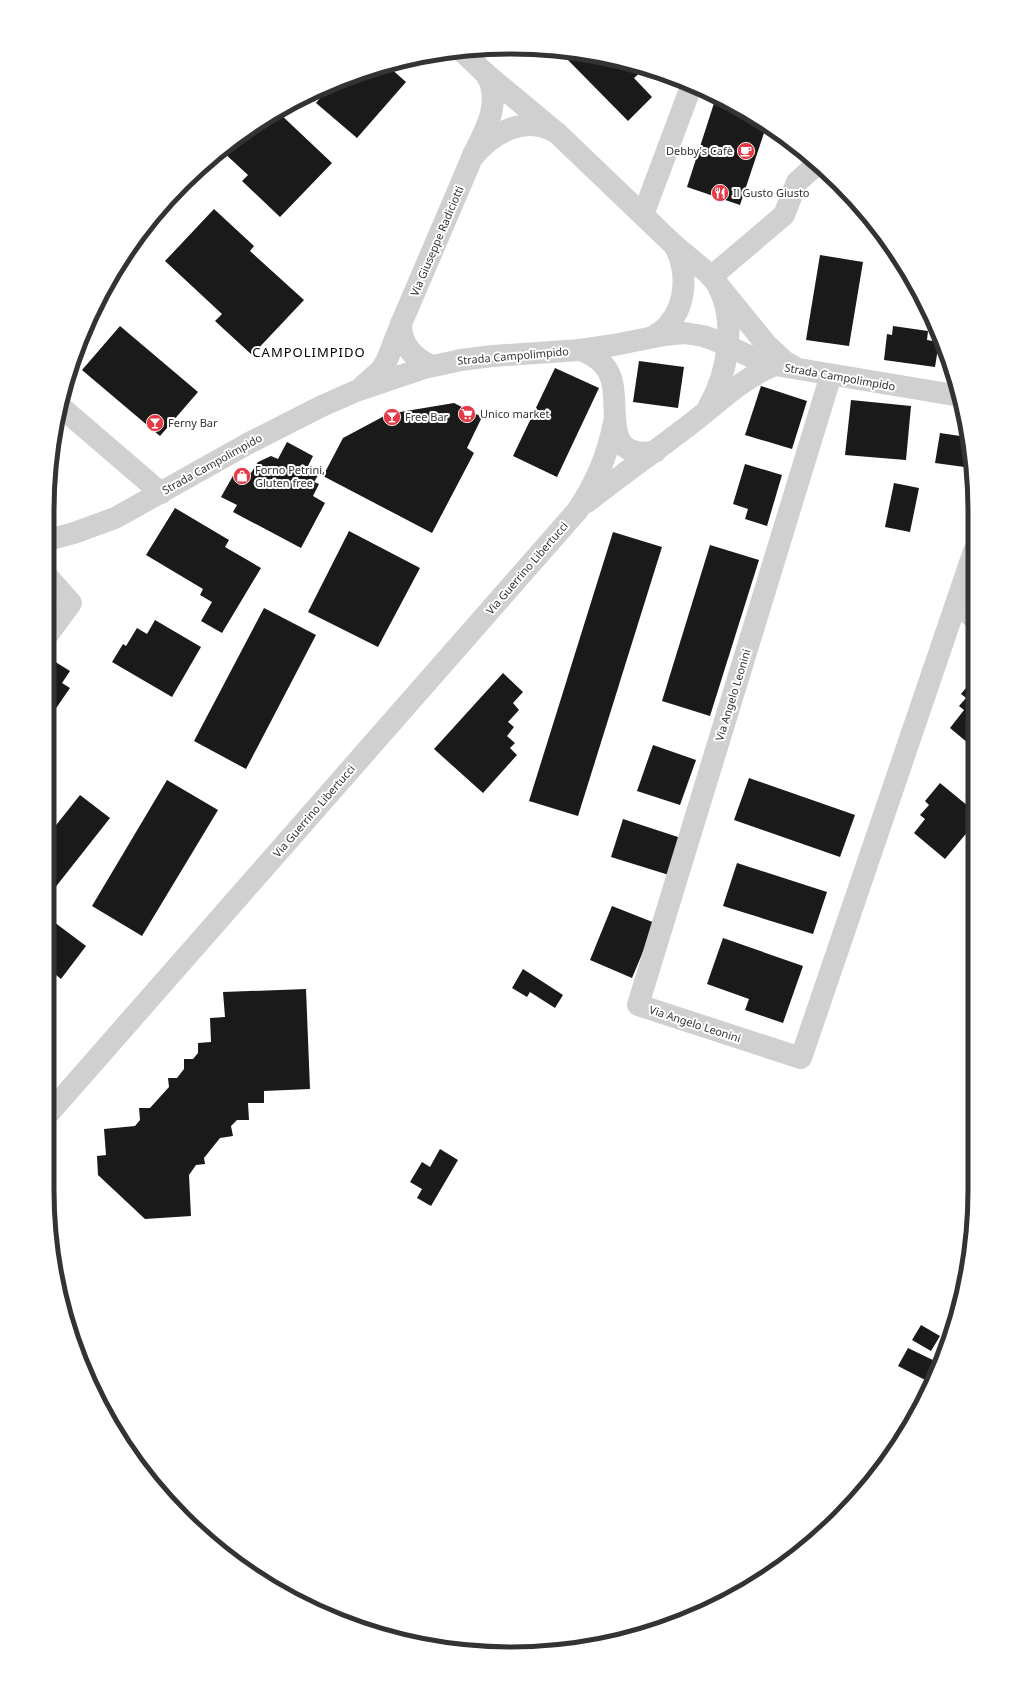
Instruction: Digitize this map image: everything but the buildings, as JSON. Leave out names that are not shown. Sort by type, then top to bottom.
[{"type":"street","name":"Via Giuseppe Radiciotti","points":[[468,56],[486,74],[557,133],[643,216],[714,280],[776,354],[801,370]]},
{"type":"street","name":"Via Giuseppe Radiciotti","points":[[356,391],[381,370],[387,360],[401,324],[489,121],[493,104],[492,83],[486,74]]},
{"type":"street","points":[[643,216],[690,91]]},
{"type":"street","name":"Via Giuseppe Radiciotti","points":[[472,158],[486,142],[497,134],[511,128],[525,125],[539,126],[549,128],[557,133]]},
{"type":"street","points":[[714,280],[784,215],[797,182],[813,168]]},
{"type":"street","name":"Via Giuseppe Radiciotti","points":[[653,337],[667,326],[674,318],[683,290],[683,264],[674,245]]},
{"type":"street","name":"Via Giuseppe Radiciotti","points":[[714,280],[723,295],[726,309],[729,333],[727,345]]},
{"type":"street","points":[[401,324],[401,334],[406,346],[421,362],[432,366]]},
{"type":"street","name":"Strada Campolimpido","points":[[54,538],[74,533],[115,518],[249,443],[356,391],[391,378],[432,366],[461,360],[492,356],[580,350],[653,337],[675,334],[693,334],[712,339],[756,359],[775,365],[952,395]]},
{"type":"street","name":"Via Guerrino Libertucci","points":[[706,412],[719,387],[727,345]]},
{"type":"street","name":"Via Guerrino Libertucci","points":[[580,350],[592,355],[601,362],[611,378],[614,422],[623,445],[632,451],[642,454],[655,452]]},
{"type":"street","name":"Via Guerrino Libertucci","points":[[577,511],[744,382],[758,372],[775,365]]},
{"type":"street","name":"Via Angelo Leonini","points":[[831,375],[638,1005],[801,1058],[968,569]]},
{"type":"street","points":[[66,411],[161,493]]},
{"type":"street","name":"Via Guerrino Libertucci","points":[[54,1107],[577,511],[588,494],[599,472],[610,441],[614,422]]},
{"type":"street","points":[[54,585],[71,603],[54,625]]},
{"type":"lane","points":[[955,609],[968,620]]},
{"type":"place","name":"Debby's Cafè","points":[[746,151]]},
{"type":"place","name":"Il Gusto Giusto","points":[[720,193]]},
{"type":"place","name":"Unico market","points":[[467,414]]},
{"type":"place","name":"Free Bar","points":[[392,417]]},
{"type":"place","name":"Ferny Bar","points":[[155,423]]},
{"type":"place","name":"Forno Petrini, Gluten free","points":[[242,476]]},
{"type":"district","name":"CAMPOLIMPIDO","points":[[309,352]]}]
